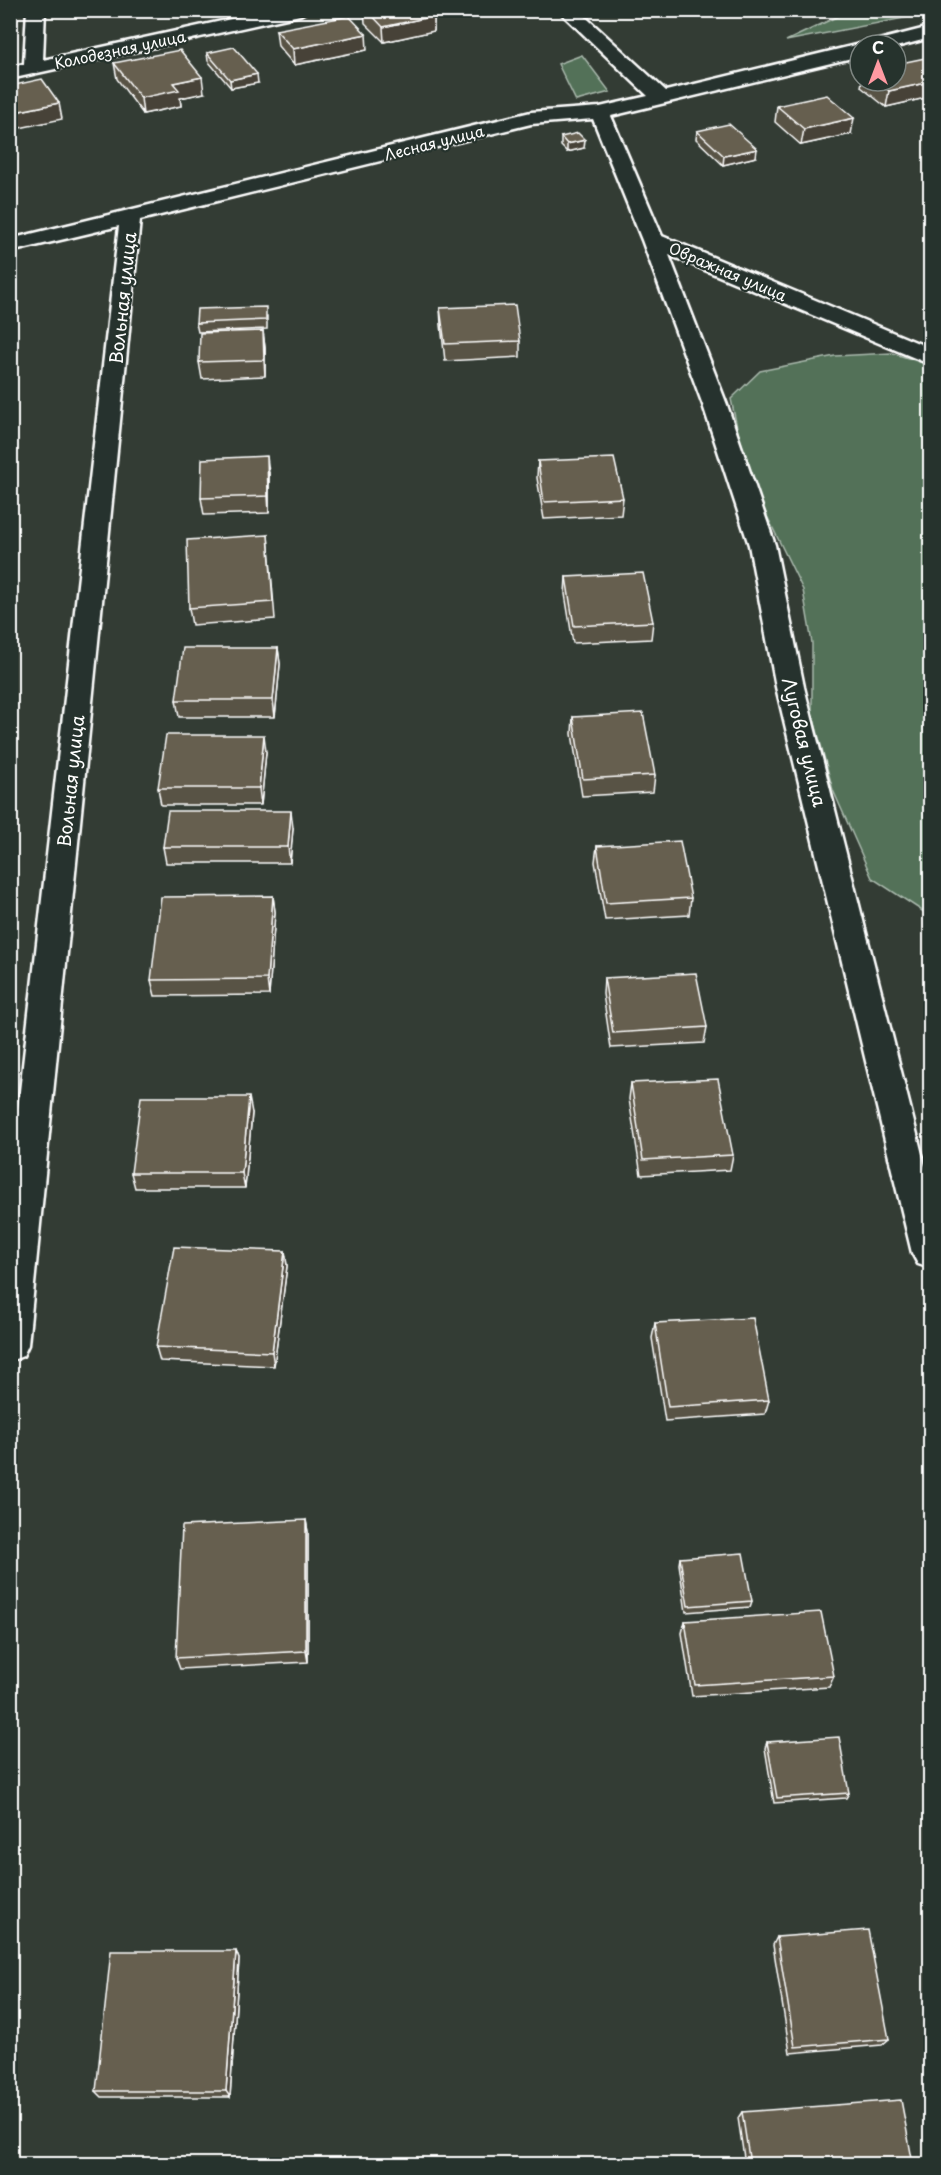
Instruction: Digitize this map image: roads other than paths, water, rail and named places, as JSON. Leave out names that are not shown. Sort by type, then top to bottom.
[{"type":"street","points":[[33,68],[36,10]]},
{"type":"street","name":"Колодезная улица","points":[[10,73],[300,10]]},
{"type":"street","points":[[567,10],[662,98]]},
{"type":"street","points":[[908,38],[930,33]]},
{"type":"street","name":"Лесная улица","points":[[10,246],[531,118],[600,113],[848,53]]},
{"type":"street","name":"Овражная улица","points":[[600,113],[652,240],[930,356]]},
{"type":"street","name":"Вольная улица","points":[[10,1345],[130,218]]},
{"type":"street","name":"Луговая улица","points":[[652,240],[716,405],[762,545],[790,687],[930,1253]]}]
